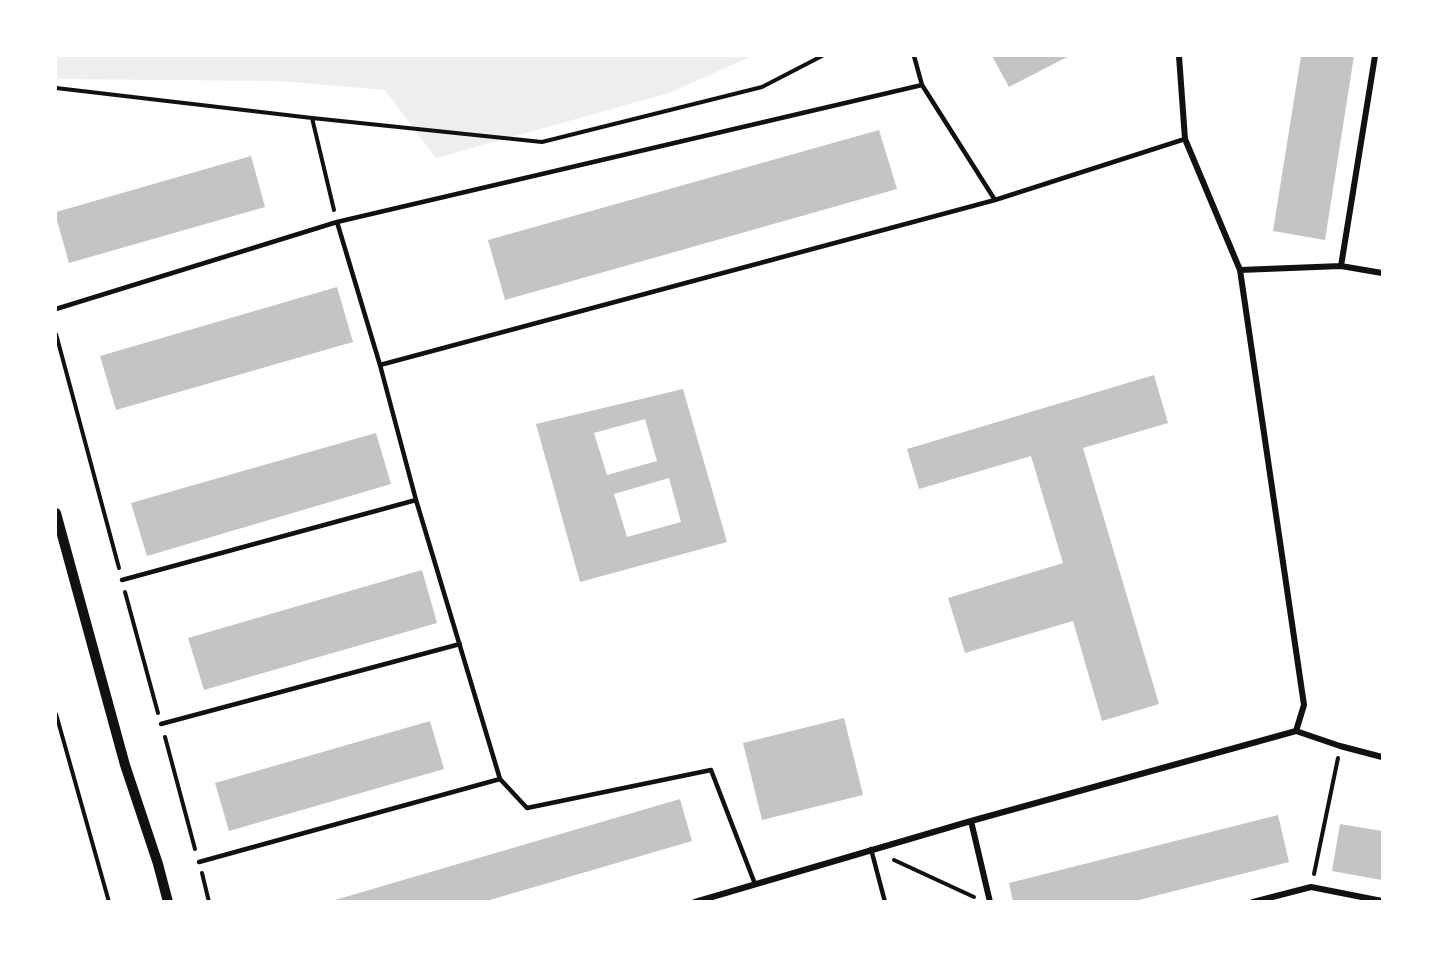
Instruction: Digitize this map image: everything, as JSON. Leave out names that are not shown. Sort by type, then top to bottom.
[{"type":"street","points":[[1179,56],[1185,139],[1240,270],[1304,705],[1296,731]]},
{"type":"street","points":[[1341,266],[1375,56]]},
{"type":"street","points":[[1240,270],[1341,266],[1383,273]]},
{"type":"street","points":[[56,513],[125,765],[158,864],[168,902]]},
{"type":"street","points":[[695,902],[871,849],[1296,731],[1383,757]]},
{"type":"street","points":[[971,821],[990,902]]},
{"type":"street","points":[[1253,902],[1311,887],[1383,901]]},
{"type":"lane","points":[[914,56],[922,85],[995,200]]},
{"type":"lane","points":[[56,309],[337,222],[922,85]]},
{"type":"lane","points":[[380,365],[995,200],[1185,139]]},
{"type":"lane","points":[[337,222],[380,365],[416,501],[500,779],[527,808],[711,770],[755,884]]},
{"type":"lane","points":[[122,580],[416,501]]},
{"type":"lane","points":[[161,724],[460,644]]},
{"type":"lane","points":[[199,862],[500,779]]},
{"type":"lane","points":[[871,849],[885,902]]},
{"type":"path","points":[[56,88],[542,142],[762,87],[822,56]]},
{"type":"path","points":[[312,118],[337,222]]},
{"type":"path","points":[[56,334],[209,902]]},
{"type":"path","points":[[56,714],[110,902]]},
{"type":"path","points":[[1311,887],[1340,746]]},
{"type":"path","points":[[871,849],[984,902]]},
{"type":"shaded area","points":[[56,56],[752,56],[669,93],[436,158],[385,90],[277,81],[56,79]]},
{"type":"building","points":[[992,56],[1069,56],[1009,87]]},
{"type":"building","points":[[1301,56],[1354,56],[1325,240],[1273,231]]},
{"type":"building","points":[[879,130],[897,189],[505,300],[488,240]]},
{"type":"building","points":[[251,156],[265,207],[69,263],[56,212]]},
{"type":"building","points":[[337,287],[353,342],[116,410],[100,356]]},
{"type":"building","points":[[1154,375],[1168,423],[1083,448],[1159,704],[1102,721],[1073,621],[965,653],[948,598],[1063,563],[1031,456],[919,489],[907,449]]},
{"type":"building","points":[[683,389],[727,542],[580,582],[536,424]],"holes":[[[645,419],[657,461],[607,475],[594,433]],[[669,478],[681,522],[627,537],[614,494]]]},
{"type":"building","points":[[376,433],[391,484],[147,556],[131,503]]},
{"type":"building","points":[[422,570],[437,623],[204,690],[188,638]]},
{"type":"building","points":[[844,718],[863,795],[762,820],[743,743]]},
{"type":"building","points":[[430,721],[444,769],[229,831],[215,783]]},
{"type":"building","points":[[680,799],[692,841],[483,902],[328,902]]},
{"type":"building","points":[[1278,815],[1289,862],[1131,902],[1013,902],[1009,883]]},
{"type":"building","points":[[1340,824],[1382,831],[1382,880],[1332,871]]}]
